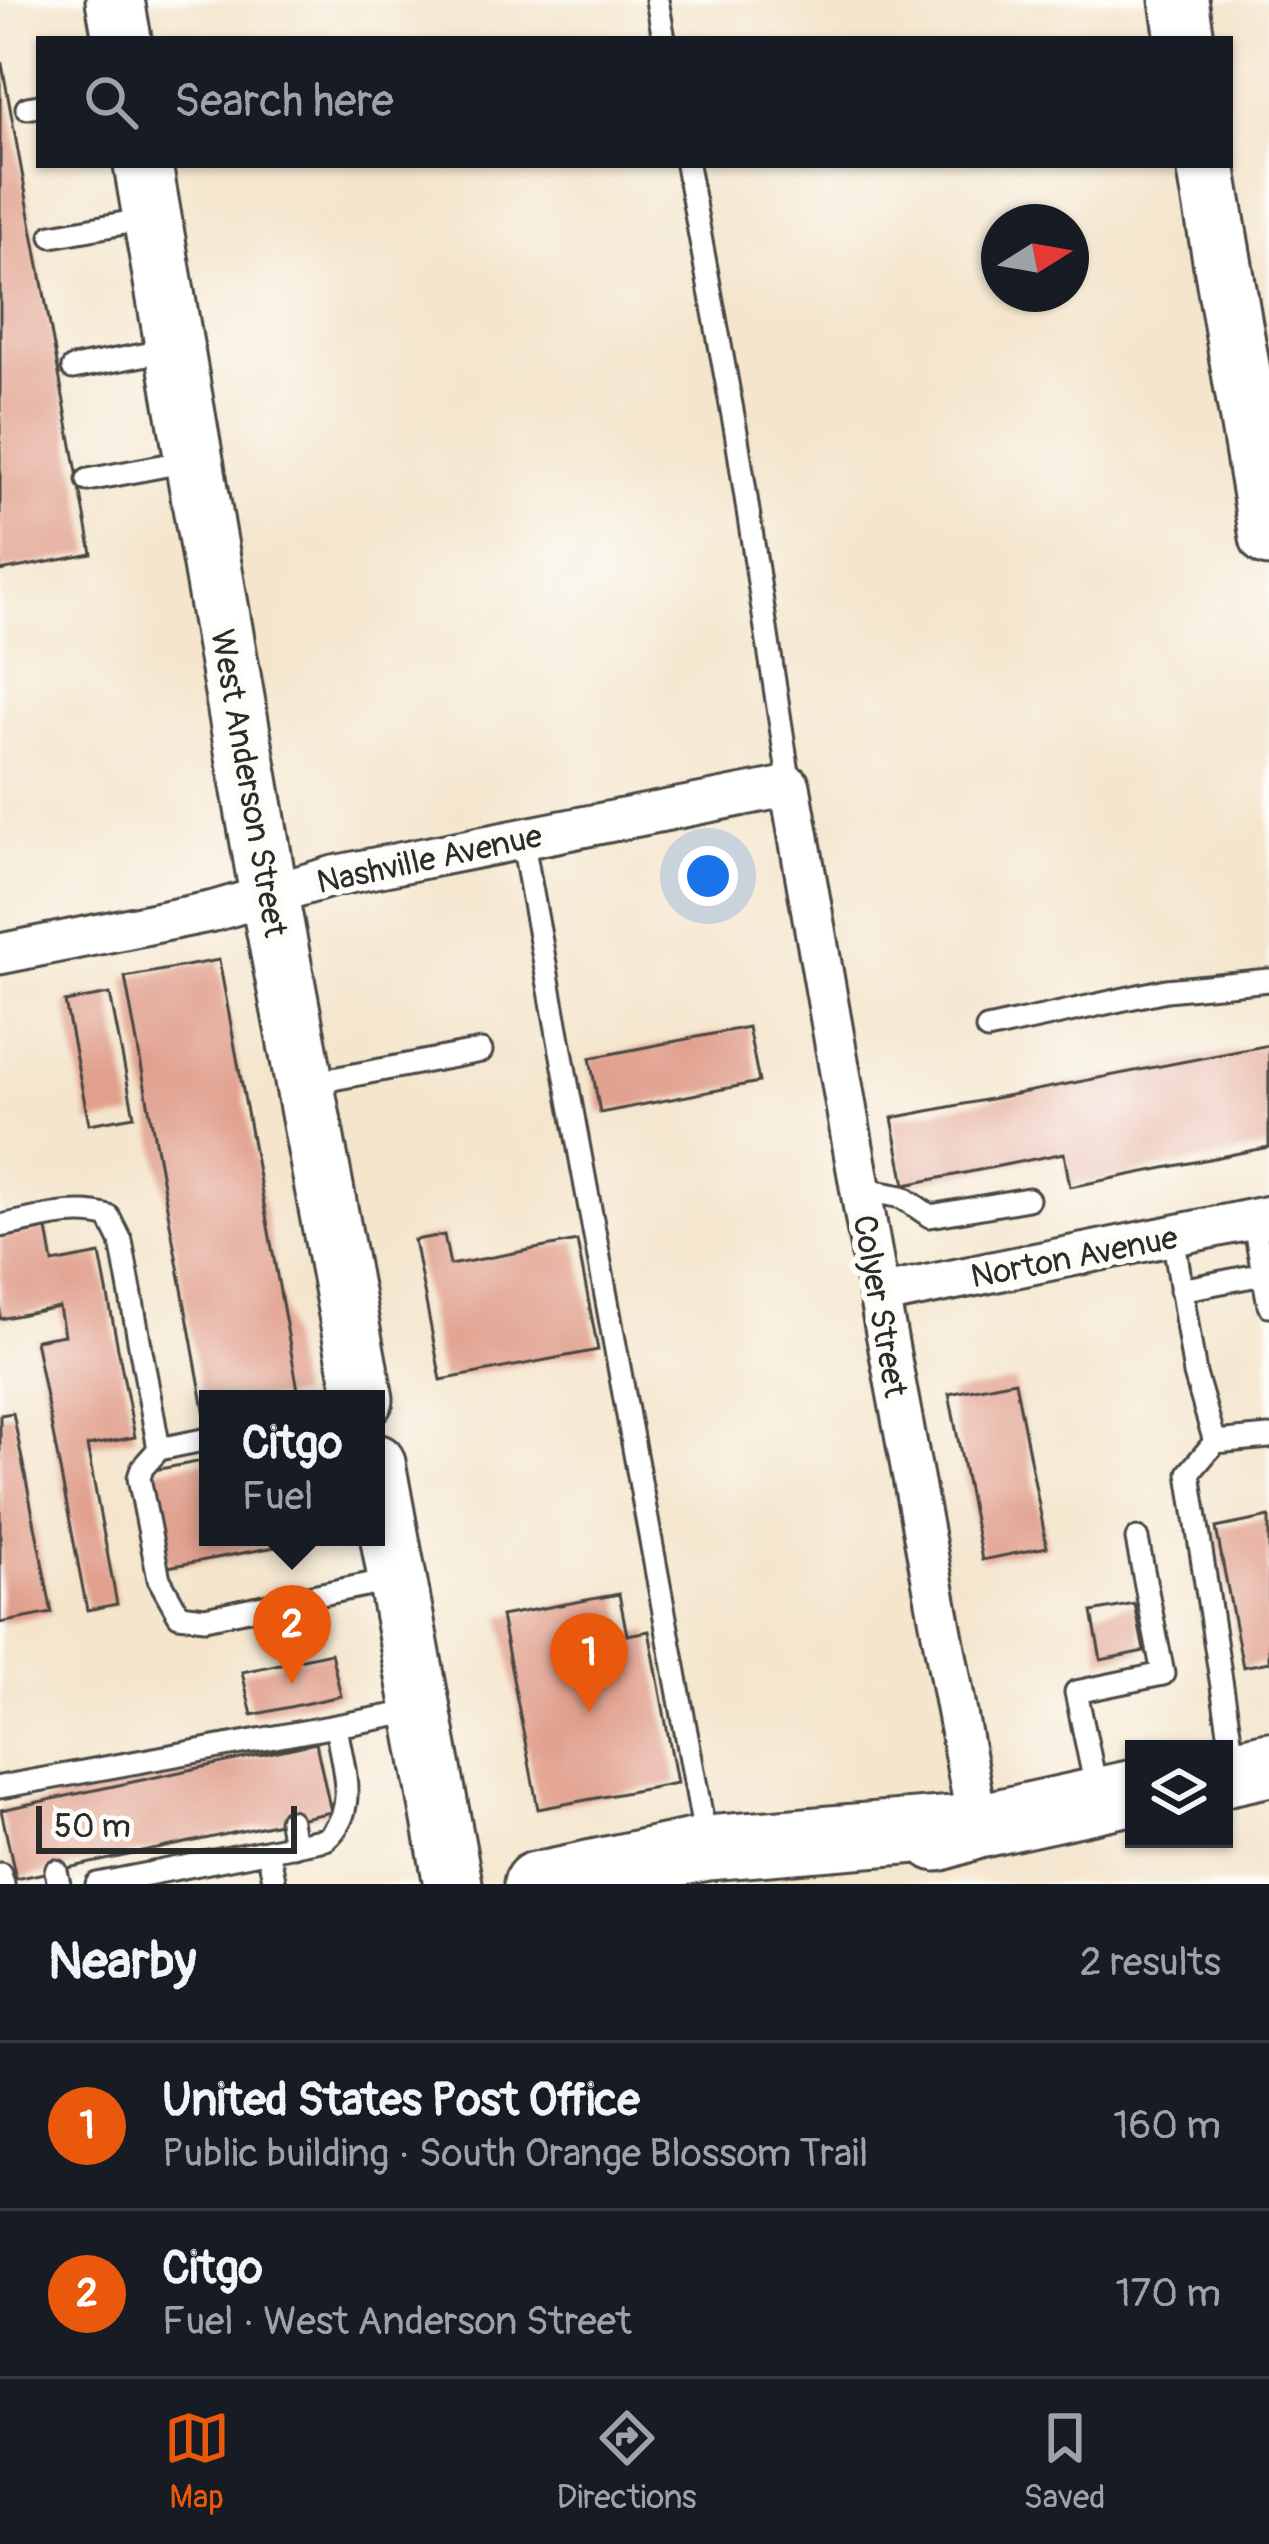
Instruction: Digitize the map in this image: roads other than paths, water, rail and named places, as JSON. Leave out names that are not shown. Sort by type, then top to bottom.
[{"type":"main road","points":[[800,1884],[978,1826],[1116,1796]]},
{"type":"main road","points":[[536,1884],[707,1848],[978,1826]]},
{"type":"street","points":[[115,0],[121,36]]},
{"type":"street","points":[[1179,0],[1185,36]]},
{"type":"street","points":[[1207,168],[1269,537]]},
{"type":"street","name":"West Anderson Street","points":[[148,192],[269,895],[362,1390]]},
{"type":"street","name":"Nashville Avenue","points":[[0,954],[214,910],[334,876],[790,786]]},
{"type":"street","name":"Colyer Street","points":[[790,786],[978,1826]]},
{"type":"street","name":"Norton Avenue","points":[[879,1295],[1261,1218]]},
{"type":"street","points":[[385,1512],[454,1884]]},
{"type":"lane","points":[[657,0],[663,36]]},
{"type":"lane","points":[[688,168],[736,432],[790,786]]},
{"type":"lane","points":[[52,236],[148,192]]},
{"type":"lane","points":[[73,368],[176,349]]},
{"type":"lane","points":[[88,480],[194,460]]},
{"type":"lane","points":[[521,838],[707,1848]]},
{"type":"lane","points":[[987,1029],[1166,990],[1269,980]]},
{"type":"lane","points":[[306,1084],[481,1051]]},
{"type":"lane","points":[[860,1189],[902,1197],[930,1216],[1028,1199]]},
{"type":"lane","points":[[0,1226],[95,1212],[110,1217],[117,1227],[159,1449]]},
{"type":"lane","points":[[1261,1218],[1269,1305]]},
{"type":"lane","points":[[1173,1235],[1195,1374],[1214,1442]]},
{"type":"lane","points":[[1181,1290],[1264,1274]]},
{"type":"lane","points":[[1243,1770],[1189,1473],[1214,1442],[1269,1437]]},
{"type":"lane","points":[[199,1441],[159,1449],[139,1478],[159,1579],[178,1615],[205,1618],[397,1578]]},
{"type":"lane","points":[[1116,1796],[1076,1692],[1163,1674],[1137,1539]]},
{"type":"lane","points":[[0,1787],[39,1791],[276,1745],[336,1726],[422,1710]]},
{"type":"lane","points":[[97,1884],[326,1839],[339,1828],[348,1810],[336,1726]]},
{"type":"lane","points":[[290,1821],[294,1846]]},
{"type":"lane","points":[[235,1833],[240,1856]]},
{"type":"lane","points":[[268,1851],[275,1884]]},
{"type":"lane","points":[[0,1874],[3,1884]]},
{"type":"place","name":"Citgo","points":[[292,1684]]},
{"type":"place","name":"United States Post Office","points":[[589,1712]]}]
